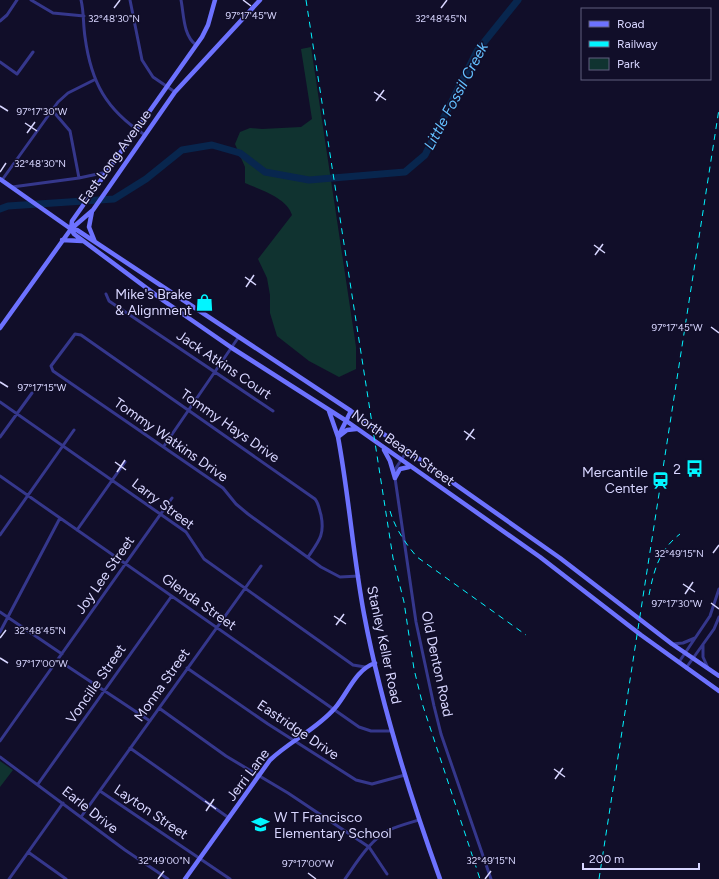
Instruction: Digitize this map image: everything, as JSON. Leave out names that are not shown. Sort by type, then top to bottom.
[{"type":"main road","name":"East Long Avenue","points":[[70,229],[72,221],[196,45],[208,25],[215,0]]},
{"type":"main road","name":"East Long Avenue","points":[[70,229],[93,210],[175,92],[260,0]]},
{"type":"main road","name":"North Beach Street","points":[[1,180],[70,229],[84,242],[164,301],[232,348],[345,420],[554,567],[641,635],[719,691]]},
{"type":"main road","points":[[93,210],[90,215],[89,227],[96,242]]},
{"type":"main road","name":"North Beach Street","points":[[70,229],[77,230],[96,242],[238,338],[296,374],[351,411],[560,558],[672,644],[719,676]]},
{"type":"main road","points":[[0,328],[70,229]]},
{"type":"main road","points":[[62,240],[84,242]]},
{"type":"main road","points":[[164,301],[170,292]]},
{"type":"main road","name":"Stanley Keller Road","points":[[328,409],[338,437],[359,576],[375,663],[405,775],[440,879]]},
{"type":"main road","points":[[338,437],[345,420],[351,411]]},
{"type":"main road","points":[[338,437],[347,430],[356,428]]},
{"type":"main road","points":[[383,448],[390,461],[395,478]]},
{"type":"main road","points":[[395,478],[400,469],[411,467]]},
{"type":"main road","points":[[489,522],[495,512]]},
{"type":"main road","points":[[554,567],[560,558]]},
{"type":"main road","points":[[365,667],[375,663]]},
{"type":"main road","name":"Jerri Lane","points":[[186,879],[270,760],[283,748],[334,709],[365,667]]},
{"type":"street","points":[[0,21],[7,15],[17,0]]},
{"type":"street","points":[[31,0],[53,13],[84,16]]},
{"type":"street","points":[[81,0],[84,16],[85,37],[94,80],[109,103],[137,130],[145,135]]},
{"type":"street","points":[[130,0],[142,60],[154,76],[175,92]]},
{"type":"street","points":[[181,0],[187,34],[191,41],[196,45]]},
{"type":"street","points":[[0,62],[17,74],[32,52]]},
{"type":"street","points":[[1,180],[52,110],[68,93],[94,80]]},
{"type":"street","points":[[52,110],[70,131],[79,178]]},
{"type":"street","points":[[12,187],[79,178],[107,172]]},
{"type":"street","name":"Jack Atkins Court","points":[[106,294],[109,301],[273,411]]},
{"type":"street","name":"Tommy Watkins Drive","points":[[82,335],[75,334],[70,338],[51,366],[53,371],[223,488],[236,504],[248,514],[308,556],[321,567],[336,575],[348,578],[359,576]]},
{"type":"street","name":"Tommy Hays Drive","points":[[82,335],[315,499],[319,508],[323,531],[320,539],[308,556]]},
{"type":"street","points":[[164,446],[238,338]]},
{"type":"street","points":[[0,437],[32,393]]},
{"type":"street","name":"Larry Street","points":[[0,402],[189,535],[196,549],[204,558],[244,588],[353,665],[365,667]]},
{"type":"street","points":[[0,535],[74,430]]},
{"type":"street","name":"Old Denton Road","points":[[407,451],[396,468],[395,478],[415,615],[441,734],[491,879]]},
{"type":"street","points":[[77,530],[125,462]]},
{"type":"street","name":"Glenda Street","points":[[0,476],[171,597],[365,730],[392,731]]},
{"type":"street","name":"Joy Lee Street","points":[[0,741],[172,498]]},
{"type":"street","points":[[0,632],[60,518]]},
{"type":"street","name":"Monna Street","points":[[81,817],[261,566]]},
{"type":"street","points":[[679,662],[715,606],[719,590]]},
{"type":"street","name":"Voncille Street","points":[[38,784],[171,597]]},
{"type":"street","points":[[0,612],[62,654]]},
{"type":"street","points":[[686,668],[703,645],[719,617]]},
{"type":"street","points":[[672,644],[683,643],[695,638]]},
{"type":"street","points":[[703,645],[703,657],[709,669]]},
{"type":"street","points":[[58,660],[150,721]]},
{"type":"street","name":"Eastridge Drive","points":[[187,668],[294,741],[356,780],[372,784],[405,775]]},
{"type":"street","points":[[159,708],[226,756],[259,775],[369,847],[387,874]]},
{"type":"street","points":[[130,748],[229,818]]},
{"type":"street","name":"Earle Drive","points":[[0,757],[125,850],[168,879]]},
{"type":"street","name":"Layton Street","points":[[100,791],[230,879]]},
{"type":"street","points":[[9,879],[63,803]]},
{"type":"street","points":[[345,879],[369,847],[388,831],[419,820]]},
{"type":"street","points":[[28,852],[66,879]]},
{"type":"green space","points":[[311,47],[356,347],[356,369],[339,377],[309,361],[277,336],[270,313],[270,295],[267,278],[258,259],[292,215],[285,204],[279,199],[245,183],[245,167],[235,144],[240,132],[250,128],[262,129],[301,127],[312,119],[301,49]]},
{"type":"green space","points":[[0,761],[13,770],[0,787]]},
{"type":"waterway","name":"Little Fossil Creek","points":[[0,209],[8,206],[114,199],[146,179],[182,150],[212,145],[240,153],[265,172],[309,180],[405,172],[425,155],[477,51],[518,0]]},
{"type":"railway","points":[[306,0],[393,558],[404,602],[414,669],[423,706],[480,879]]},
{"type":"railway","points":[[599,879],[719,109]]},
{"type":"railway","points":[[390,511],[401,535],[417,557],[526,635]]},
{"type":"railway","points":[[649,595],[658,561],[667,547],[680,534]]},
{"type":"place","name":"Mike's Brake & Alignment","points":[[205,302]]},
{"type":"place","name":"2","points":[[694,469]]},
{"type":"place","name":"Mercantile Center","points":[[661,480]]},
{"type":"place","name":"W T Francisco Elementary School","points":[[261,825]]}]
